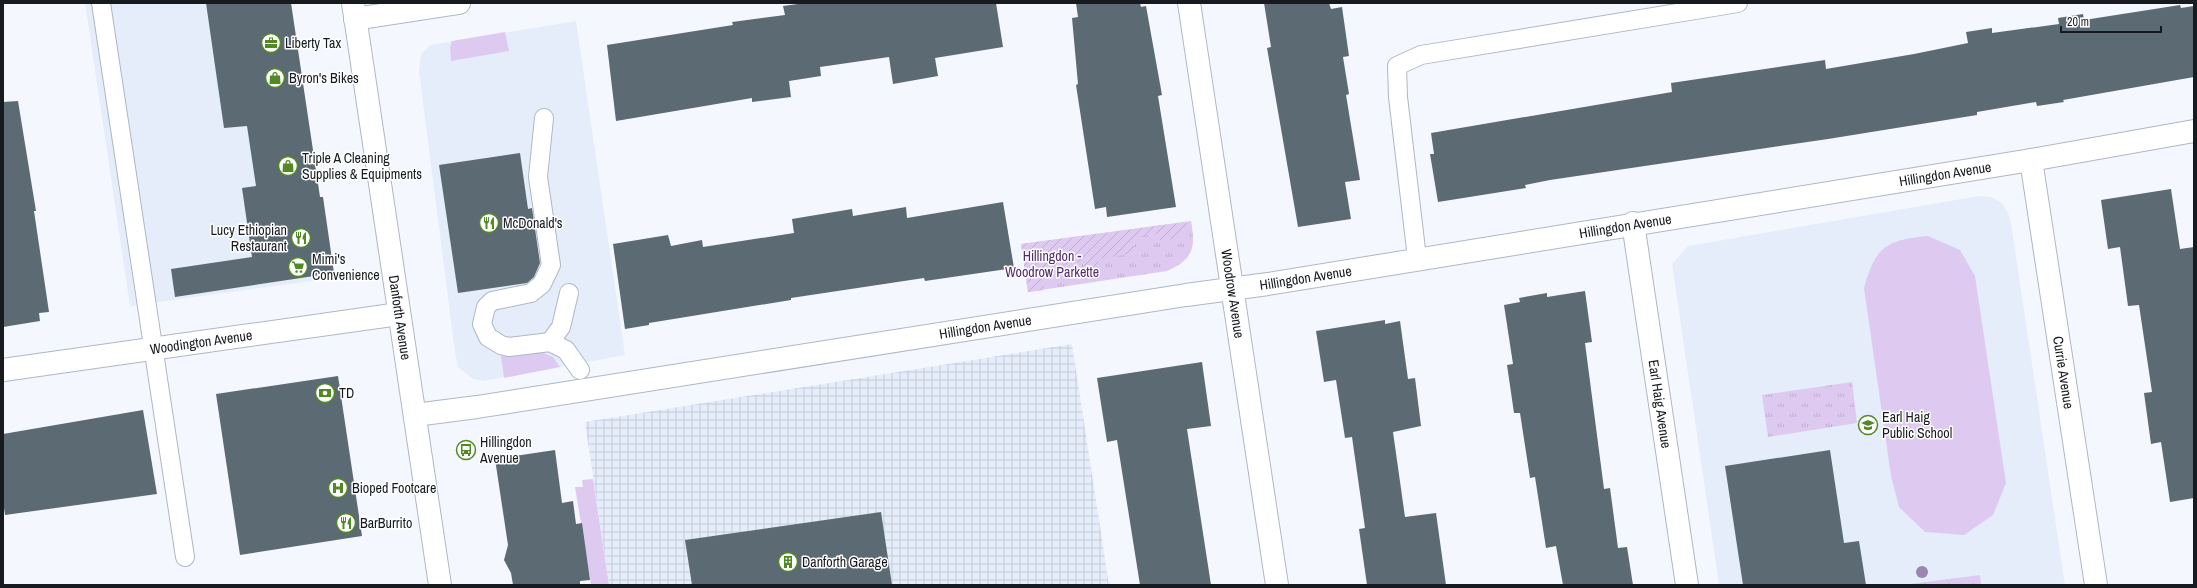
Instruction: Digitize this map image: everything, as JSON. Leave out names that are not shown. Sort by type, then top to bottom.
[{"type":"street","points":[[354,11],[459,3]]},
{"type":"street","name":"Woodrow Avenue","points":[[1189,3],[1277,585]]},
{"type":"street","name":"Danforth Avenue","points":[[354,11],[440,585]]},
{"type":"street","name":"Hillingdon Avenue","points":[[415,415],[477,408],[1178,296],[1232,289],[1633,223],[2031,160],[2194,131]]},
{"type":"street","name":"Currie Avenue","points":[[2031,160],[2096,585]]},
{"type":"street","name":"Earl Haig Avenue","points":[[1633,223],[1687,585]]},
{"type":"street","name":"Woodington Avenue","points":[[3,370],[399,314]]},
{"type":"lane","points":[[101,3],[152,348],[185,557]]},
{"type":"lane","points":[[1417,258],[1398,97],[1397,66],[1421,55],[1738,3]]},
{"type":"lane","points":[[544,118],[538,177],[551,265],[542,284],[531,293],[492,301],[486,307],[482,324],[488,337],[501,345],[509,347],[550,342],[566,350],[580,370]]},
{"type":"lane","points":[[550,342],[561,327],[569,293]]},
{"type":"shaded area","points":[[85,3],[291,3],[332,278],[130,306]]},
{"type":"shaded area","points":[[576,21],[625,355],[483,381],[473,379],[458,367],[455,352],[419,72],[421,54],[430,45]]},
{"type":"shaded area","name":"Earl Haig Public School","points":[[1979,196],[1991,197],[2002,203],[2008,213],[2011,223],[2065,585],[1719,585],[1672,264],[1688,246]]},
{"type":"shaded area","points":[[1072,344],[1109,585],[609,585],[585,422]]},
{"type":"green space","points":[[505,32],[509,51],[451,61],[450,47],[452,41]]},
{"type":"green space","name":"Hillingdon - Woodrow Parkette","points":[[1191,221],[1193,239],[1191,252],[1176,267],[1167,271],[1028,292],[1021,244]]},
{"type":"green space","points":[[1187,222],[1183,236],[1160,242],[1159,234],[1133,237],[1135,253],[1098,259],[1100,277],[1086,279],[1083,262],[1041,268],[1044,290],[1028,292],[1021,244]]},
{"type":"green space","points":[[1928,236],[1960,250],[1975,276],[2006,483],[1993,515],[1964,535],[1925,532],[1899,507],[1891,476],[1864,288],[1873,263],[1884,248],[1892,243],[1902,240]]},
{"type":"green space","points":[[537,350],[553,357],[560,367],[504,378],[501,356]]},
{"type":"green space","points":[[1852,382],[1857,423],[1768,437],[1762,395]]},
{"type":"green space","points":[[593,479],[609,585],[591,585],[575,487],[583,487],[582,480]]},
{"type":"green space","points":[[1980,575],[1981,585],[1902,585]]},
{"type":"building","points":[[206,3],[291,3],[320,197],[323,197],[334,273],[175,297],[171,269],[252,257],[242,188],[256,186],[247,126],[224,128]]},
{"type":"building","points":[[805,3],[996,3],[1003,47],[935,58],[938,76],[893,84],[889,57],[820,67],[821,76],[789,81],[791,97],[752,102],[752,98],[616,121],[607,45],[733,25],[732,22],[785,15],[783,6]]},
{"type":"building","points":[[1076,3],[1140,3],[1141,7],[1146,6],[1162,95],[1158,96],[1176,207],[1107,217],[1106,207],[1095,209],[1076,85],[1078,84],[1072,18],[1078,17]]},
{"type":"building","points":[[1264,3],[1329,3],[1331,9],[1342,7],[1349,56],[1343,57],[1349,94],[1346,95],[1360,180],[1345,182],[1351,219],[1298,227],[1267,48],[1271,47]]},
{"type":"building","points":[[2180,5],[2181,8],[2194,6],[2194,77],[2063,100],[2064,102],[2037,106],[2036,102],[1977,112],[1977,115],[1828,139],[1550,180],[1525,185],[1526,188],[1438,202],[1430,154],[1434,154],[1431,133],[1672,92],[1671,83],[1825,60],[1826,69],[1914,54],[1968,43],[1966,32],[1992,28],[1992,33],[2059,24],[2058,18],[2083,14],[2084,20]]},
{"type":"building","points":[[18,101],[36,211],[34,211],[49,312],[39,313],[40,321],[3,327],[3,102]]},
{"type":"building","name":"McDonald's","points":[[520,153],[528,209],[532,208],[540,263],[534,277],[527,283],[458,293],[439,165]]},
{"type":"building","points":[[2171,189],[2180,249],[2194,247],[2194,498],[2170,502],[2161,442],[2151,444],[2144,393],[2152,392],[2139,305],[2128,306],[2120,247],[2108,249],[2101,200]]},
{"type":"building","points":[[1003,202],[1014,268],[925,281],[924,278],[791,298],[791,300],[649,323],[649,325],[625,329],[613,244],[668,235],[671,246],[702,240],[703,247],[794,233],[792,219],[852,209],[853,216],[906,207],[907,218]]},
{"type":"building","points":[[1585,291],[1592,342],[1585,343],[1604,489],[1610,488],[1618,548],[1627,547],[1633,585],[1563,585],[1556,546],[1546,548],[1535,477],[1530,478],[1520,413],[1514,413],[1507,365],[1513,364],[1504,305],[1520,302],[1519,298],[1547,293],[1547,297]]},
{"type":"building","points":[[1385,320],[1385,324],[1400,321],[1408,379],[1415,378],[1421,426],[1393,432],[1405,517],[1436,513],[1446,585],[1367,585],[1359,529],[1365,528],[1352,437],[1345,438],[1336,380],[1324,382],[1316,331]]},
{"type":"building","points":[[1202,362],[1211,426],[1187,429],[1211,585],[1140,585],[1117,440],[1107,442],[1097,378]]},
{"type":"building","points":[[338,376],[362,536],[240,555],[216,394]]},
{"type":"building","points":[[143,410],[157,494],[5,515],[3,500],[3,434]]},
{"type":"building","points":[[555,450],[562,503],[573,501],[576,524],[582,523],[590,580],[580,581],[580,585],[513,585],[511,573],[504,560],[508,545],[495,459]]},
{"type":"building","points":[[1830,450],[1844,543],[1859,541],[1866,585],[1743,585],[1725,466]]},
{"type":"building","name":"Danforth Garage","points":[[881,512],[892,585],[692,585],[685,540]]},
{"type":"place","name":"Liberty Tax","points":[[271,43]]},
{"type":"place","name":"Byron's Bikes","points":[[275,78]]},
{"type":"place","name":"Triple A Cleaning Supplies & Equipments","points":[[288,166]]},
{"type":"place","name":"McDonald's","points":[[489,223]]},
{"type":"place","name":"Lucy Ethiopian Restaurant","points":[[301,238]]},
{"type":"place","name":"Mimi's Convenience","points":[[298,267]]},
{"type":"place","name":"TD","points":[[325,393]]},
{"type":"place","name":"Earl Haig Public School","points":[[1868,425]]},
{"type":"place","name":"Hillingdon Avenue","points":[[466,450]]},
{"type":"place","name":"Bioped Footcare","points":[[338,488]]},
{"type":"place","name":"BarBurrito","points":[[346,523]]},
{"type":"place","name":"Danforth Garage","points":[[788,562]]}]
